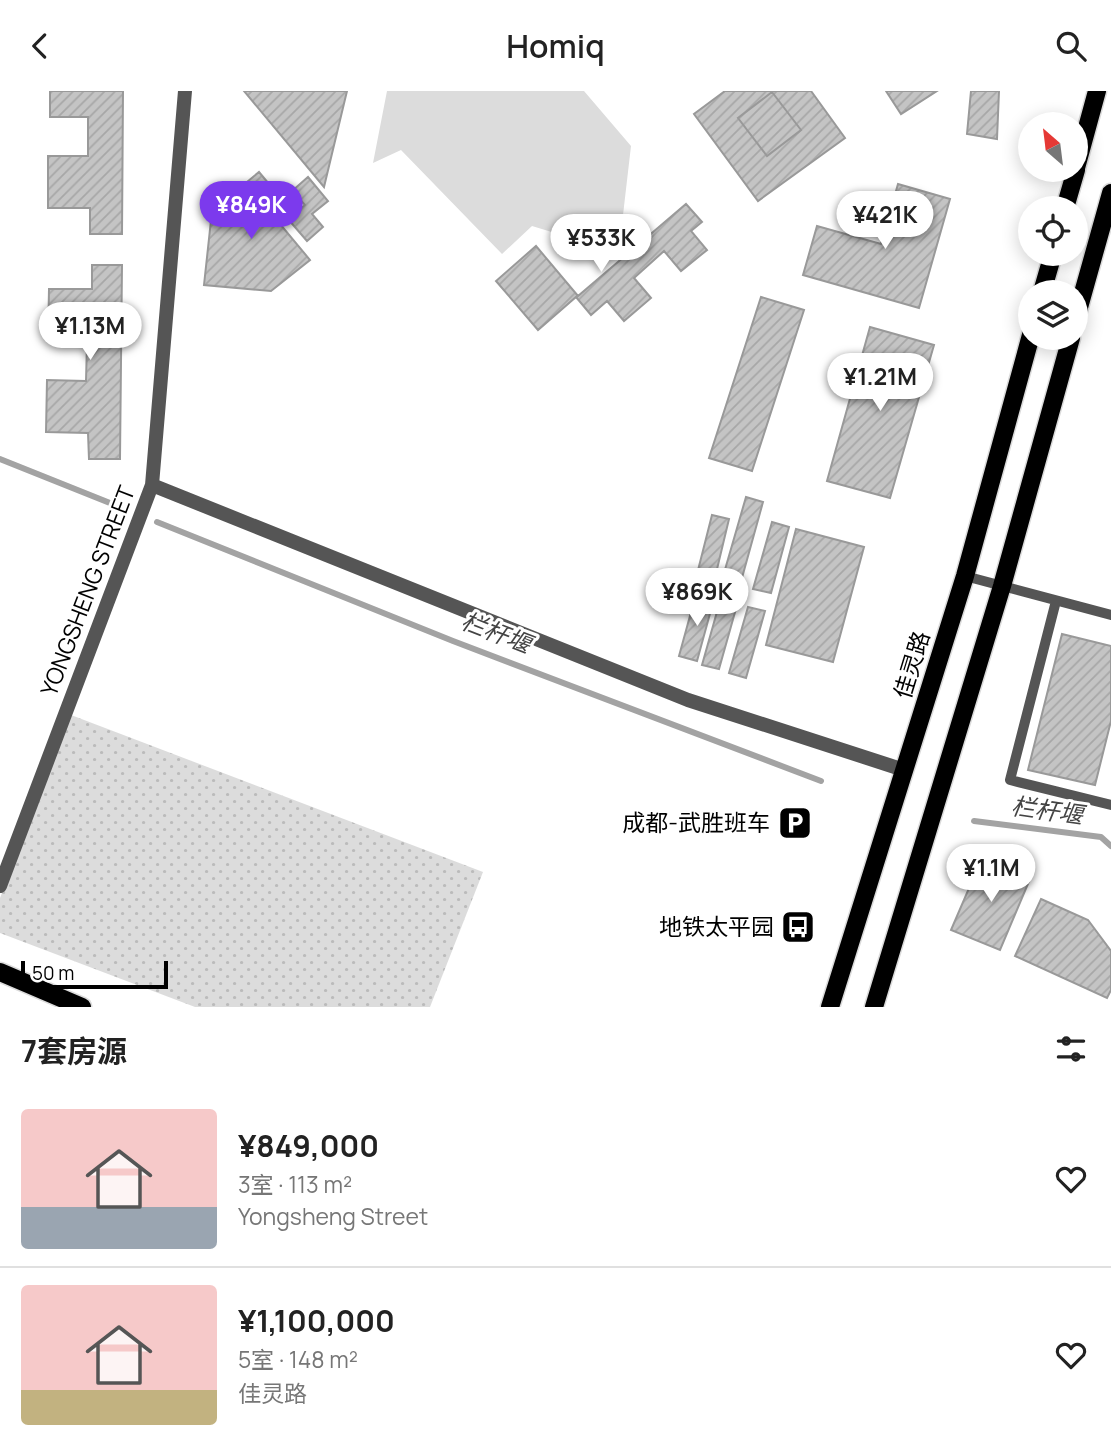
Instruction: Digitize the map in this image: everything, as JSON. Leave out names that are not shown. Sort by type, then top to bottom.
[{"type":"main road","points":[[1088,124],[1097,91]]},
{"type":"main road","points":[[1087,280],[1111,193]]},
{"type":"main road","name":"佳灵路","points":[[830,1007],[965,576],[1027,350]]},
{"type":"main road","points":[[874,1007],[1002,586],[1068,350]]},
{"type":"main road","points":[[0,972],[82,1007]]},
{"type":"street","name":"YONGSHENG STREET","points":[[0,886],[152,485],[185,91]]},
{"type":"street","points":[[152,485],[688,700],[904,770]]},
{"type":"lane","points":[[965,576],[1111,615]]},
{"type":"lane","points":[[1056,601],[1010,780],[1111,805]]},
{"type":"shaded area","points":[[387,91],[584,91],[631,146],[623,215],[581,241],[532,226],[502,254],[401,150],[373,163]]},
{"type":"shaded area","points":[[71,715],[483,872],[430,1007],[195,1007],[0,933],[0,898]]},
{"type":"building","points":[[50,91],[123,91],[122,234],[90,234],[90,208],[48,208],[48,156],[88,156],[88,117],[50,117]]},
{"type":"building","points":[[244,91],[347,91],[324,187]]},
{"type":"building","points":[[725,91],[811,91],[845,138],[758,201],[694,114]],"holes":[[[772,92],[801,130],[767,156],[738,118]]]},
{"type":"building","points":[[886,91],[937,91],[901,114]]},
{"type":"building","points":[[971,91],[999,91],[997,139],[967,134]]},
{"type":"building","points":[[772,92],[801,130],[767,156],[738,118]]},
{"type":"building","points":[[259,172],[283,201],[270,212],[310,260],[271,291],[204,285],[212,211]]},
{"type":"building","points":[[308,177],[328,201],[312,214],[323,227],[307,241],[288,219],[305,205],[292,191]]},
{"type":"building","points":[[898,184],[950,199],[919,308],[803,275],[817,226],[881,244]]},
{"type":"building","points":[[686,204],[702,222],[691,231],[707,250],[681,271],[664,251],[634,278],[651,298],[624,321],[607,301],[591,315],[576,297],[538,330],[496,281],[536,246],[578,296]]},
{"type":"building","points":[[92,265],[122,265],[120,459],[89,459],[88,433],[46,432],[47,380],[86,381],[87,342],[48,341],[49,289],[92,289]]},
{"type":"building","points":[[761,297],[804,310],[752,471],[709,458]]},
{"type":"building","points":[[870,327],[934,345],[890,498],[827,481]]},
{"type":"building","points":[[746,497],[763,502],[740,585],[722,580]]},
{"type":"building","points":[[712,515],[729,519],[712,590],[694,586]]},
{"type":"building","points":[[772,522],[789,527],[771,593],[753,589]]},
{"type":"building","points":[[796,529],[864,547],[833,662],[766,645]]},
{"type":"building","points":[[696,594],[714,599],[697,661],[679,656]]},
{"type":"building","points":[[722,594],[739,598],[719,669],[702,665]]},
{"type":"building","points":[[748,607],[765,611],[746,678],[729,673]]},
{"type":"building","points":[[1062,634],[1111,646],[1111,721],[1095,785],[1028,770]]},
{"type":"building","points":[[982,858],[1030,879],[1000,950],[951,930]]},
{"type":"building","points":[[1041,899],[1088,920],[1111,951],[1111,990],[1107,998],[1015,956]]},
{"type":"waterway","name":"栏杆堰","points":[[0,459],[125,509]]},
{"type":"waterway","name":"栏杆堰","points":[[157,522],[453,641],[821,781]]},
{"type":"waterway","name":"栏杆堰","points":[[974,821],[1101,837],[1111,846]]},
{"type":"place","name":"成都-武胜班车","points":[[795,823]]},
{"type":"place","name":"地铁太平园","points":[[798,927]]}]
